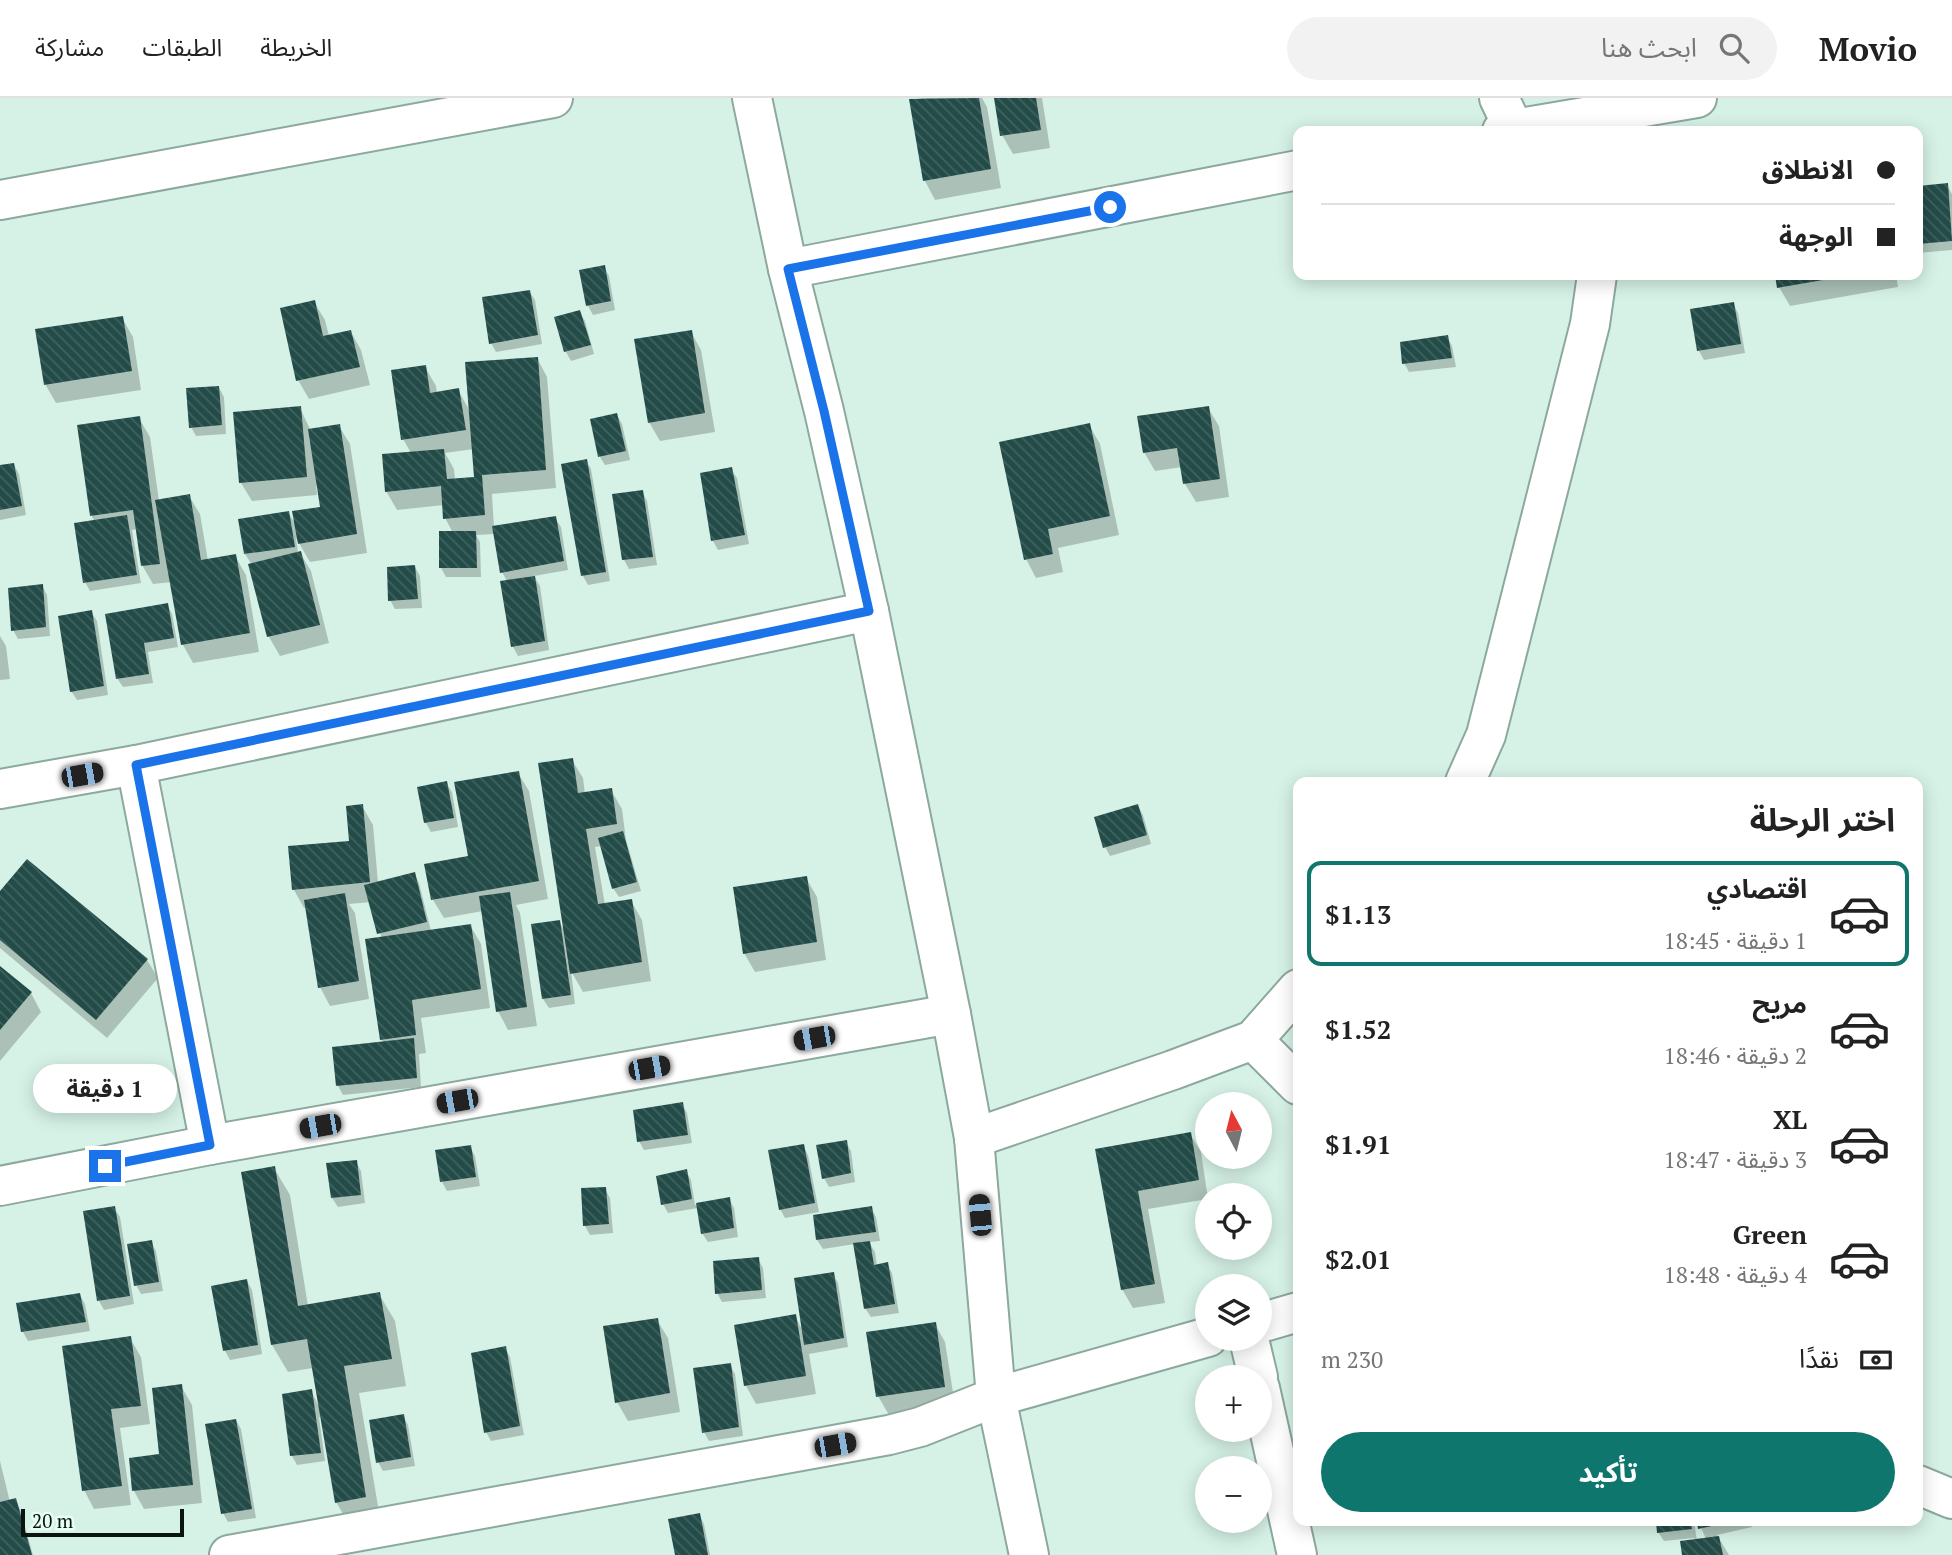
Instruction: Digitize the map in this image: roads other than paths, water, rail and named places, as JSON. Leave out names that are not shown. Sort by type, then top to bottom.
[{"type":"street","points":[[0,200],[553,98]]},
{"type":"street","points":[[752,98],[788,269],[824,411],[869,611],[951,1014],[974,1138],[996,1397],[1029,1555]]},
{"type":"street","points":[[1505,119],[1618,122],[1697,98]]},
{"type":"street","points":[[788,269],[1293,171]]},
{"type":"street","points":[[1467,777],[1486,734],[1493,708],[1587,337],[1596,280]]},
{"type":"street","points":[[0,789],[136,765],[869,611]]},
{"type":"street","points":[[136,765],[210,1145]]},
{"type":"street","points":[[974,1138],[1252,1040],[1293,995]]},
{"type":"street","points":[[0,1186],[210,1145],[951,1014]]},
{"type":"street","points":[[1252,1040],[1293,1080]]},
{"type":"street","points":[[1272,1320],[1293,1313]]},
{"type":"street","points":[[229,1555],[293,1550],[889,1435],[919,1427],[996,1397],[1195,1341]]},
{"type":"street","points":[[1272,1442],[1297,1555]]},
{"type":"street","points":[[1923,1487],[1952,1499]]}]
